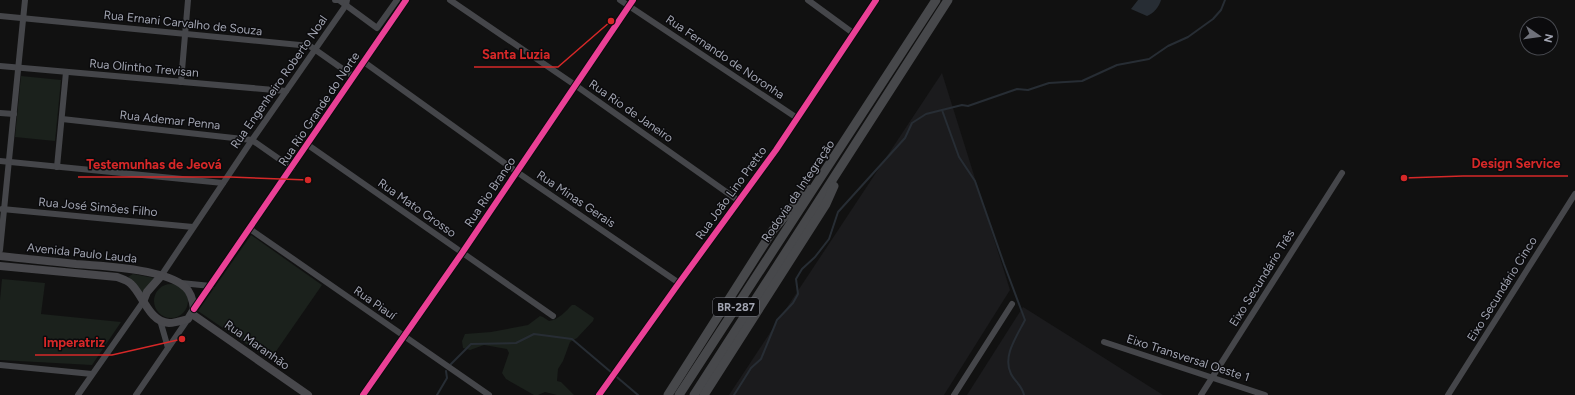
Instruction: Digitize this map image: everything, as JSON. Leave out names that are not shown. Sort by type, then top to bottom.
[{"type":"highway","name":"Rodovia da Integração","points":[[679,395],[936,0]]},
{"type":"highway","name":"Rodovia da Integração","points":[[694,395],[948,0]]},
{"type":"highway","name":"BR-287","points":[[668,395],[774,230],[795,203],[831,162]]},
{"type":"highway","name":"BR-287","points":[[704,395],[826,204],[841,168]]},
{"type":"main road","name":"Avenida Paulo Lauda","points":[[0,256],[138,270],[161,276]]},
{"type":"main road","name":"Avenida Paulo Lauda","points":[[0,266],[117,277],[131,284],[143,302]]},
{"type":"main road","points":[[161,276],[179,283],[185,287],[190,294],[191,314],[167,323],[160,320],[143,302],[147,292],[161,276]]},
{"type":"main road","name":"Rua Maranhão","points":[[191,314],[308,395]]},
{"type":"street","points":[[0,250],[2,209],[9,162],[25,0]]},
{"type":"street","points":[[181,82],[188,0]]},
{"type":"street","points":[[335,0],[340,0],[346,3],[377,28],[397,0]]},
{"type":"street","name":"Rua Rio Grande do Norte","points":[[136,395],[406,0]]},
{"type":"street","name":"Rua Rio de Janeiro","points":[[450,0],[575,85],[738,201]]},
{"type":"street","name":"Rua Fernando de Noronha","points":[[620,0],[797,118]]},
{"type":"street","name":"Rua Rio Branco","points":[[363,395],[462,253],[633,0]]},
{"type":"street","points":[[808,0],[853,33]]},
{"type":"street","name":"Rua João Lino Pretto","points":[[599,395],[776,150],[876,0]]},
{"type":"street","name":"Rua Engenheiro Roberto Noal","points":[[161,276],[346,3]]},
{"type":"street","name":"Rua Ernani Carvalho de Souza","points":[[0,16],[310,46],[354,77]]},
{"type":"street","name":"Rua Minas Gerais","points":[[364,62],[517,172],[679,283]]},
{"type":"street","name":"Rua Olintho Trevisan","points":[[0,66],[286,91]]},
{"type":"street","points":[[57,167],[66,72]]},
{"type":"street","points":[[0,113],[14,114]]},
{"type":"street","name":"Rua Ademar Penna","points":[[62,119],[252,140],[292,168]]},
{"type":"street","name":"Rua Mato Grosso","points":[[308,145],[554,316]]},
{"type":"street","points":[[0,161],[223,183]]},
{"type":"street","name":"Eixo Secundário Três","points":[[1201,395],[1342,173]]},
{"type":"street","name":"Eixo Secundário Cinco","points":[[1448,395],[1575,194]]},
{"type":"street","name":"Rua José Simões Filho","points":[[2,209],[193,227]]},
{"type":"street","name":"Rua Piauí","points":[[250,230],[489,395]]},
{"type":"street","points":[[179,283],[211,286]]},
{"type":"street","points":[[78,395],[143,302]]},
{"type":"street","points":[[954,395],[1012,304]]},
{"type":"street","points":[[160,320],[168,348]]},
{"type":"street","name":"Eixo Transversal Oeste 1","points":[[1104,342],[1265,395]]},
{"type":"street","points":[[0,365],[92,374]]},
{"type":"shaded area","points":[[1138,0],[1161,0],[1156,10],[1147,16],[1131,9]]},
{"type":"shaded area","points":[[942,73],[1010,290],[944,395],[729,395]]},
{"type":"shaded area","points":[[21,76],[61,80],[55,141],[15,137]]},
{"type":"shaded area","points":[[251,235],[322,285],[270,360],[198,311]]},
{"type":"shaded area","points":[[133,274],[154,278],[143,294],[128,277]]},
{"type":"shaded area","points":[[2,279],[45,283],[41,314],[121,322],[92,365],[0,360],[0,300]]},
{"type":"shaded area","points":[[168,284],[174,284],[183,289],[187,295],[187,307],[183,313],[174,318],[168,318],[159,313],[154,304],[154,298],[159,289]]},
{"type":"shaded area","points":[[572,305],[575,305],[594,318],[577,338],[570,342],[563,361],[558,369],[557,381],[561,382],[574,395],[557,395],[545,392],[534,395],[506,379],[502,373],[509,353],[507,349],[484,345],[470,350],[463,348],[462,341],[465,334],[491,332],[528,325],[540,316],[549,321],[562,315]]},
{"type":"shaded area","points":[[1023,307],[1163,395],[967,395]]},
{"type":"waterway","points":[[734,395],[751,368],[761,359],[777,320],[793,303],[798,294],[796,279],[802,269],[815,257],[829,239],[838,212],[905,138],[912,123],[926,114],[962,105],[968,106],[1017,89],[1028,90],[1049,83],[1082,81],[1117,65],[1149,59],[1168,46],[1188,37],[1213,19],[1221,10],[1225,0]]},
{"type":"waterway","points":[[942,110],[959,157],[975,181],[1025,320],[1009,353],[1008,360],[1011,374],[1022,389],[1024,395]]},
{"type":"waterway","points":[[450,365],[471,344],[516,343],[534,334],[572,339],[638,395]]},
{"type":"waterway","points":[[437,395],[447,378],[446,371]]},
{"type":"cycle path","points":[[194,309],[406,0]]},
{"type":"cycle path","points":[[363,395],[462,253],[633,0]]},
{"type":"cycle path","points":[[599,395],[776,150],[876,0]]},
{"type":"place","name":"Santa Luzia","points":[[611,21]]},
{"type":"place","name":"Design Service","points":[[1404,178]]},
{"type":"place","name":"Testemunhas de Jeová","points":[[308,180]]},
{"type":"place","name":"Imperatriz","points":[[182,339]]}]
